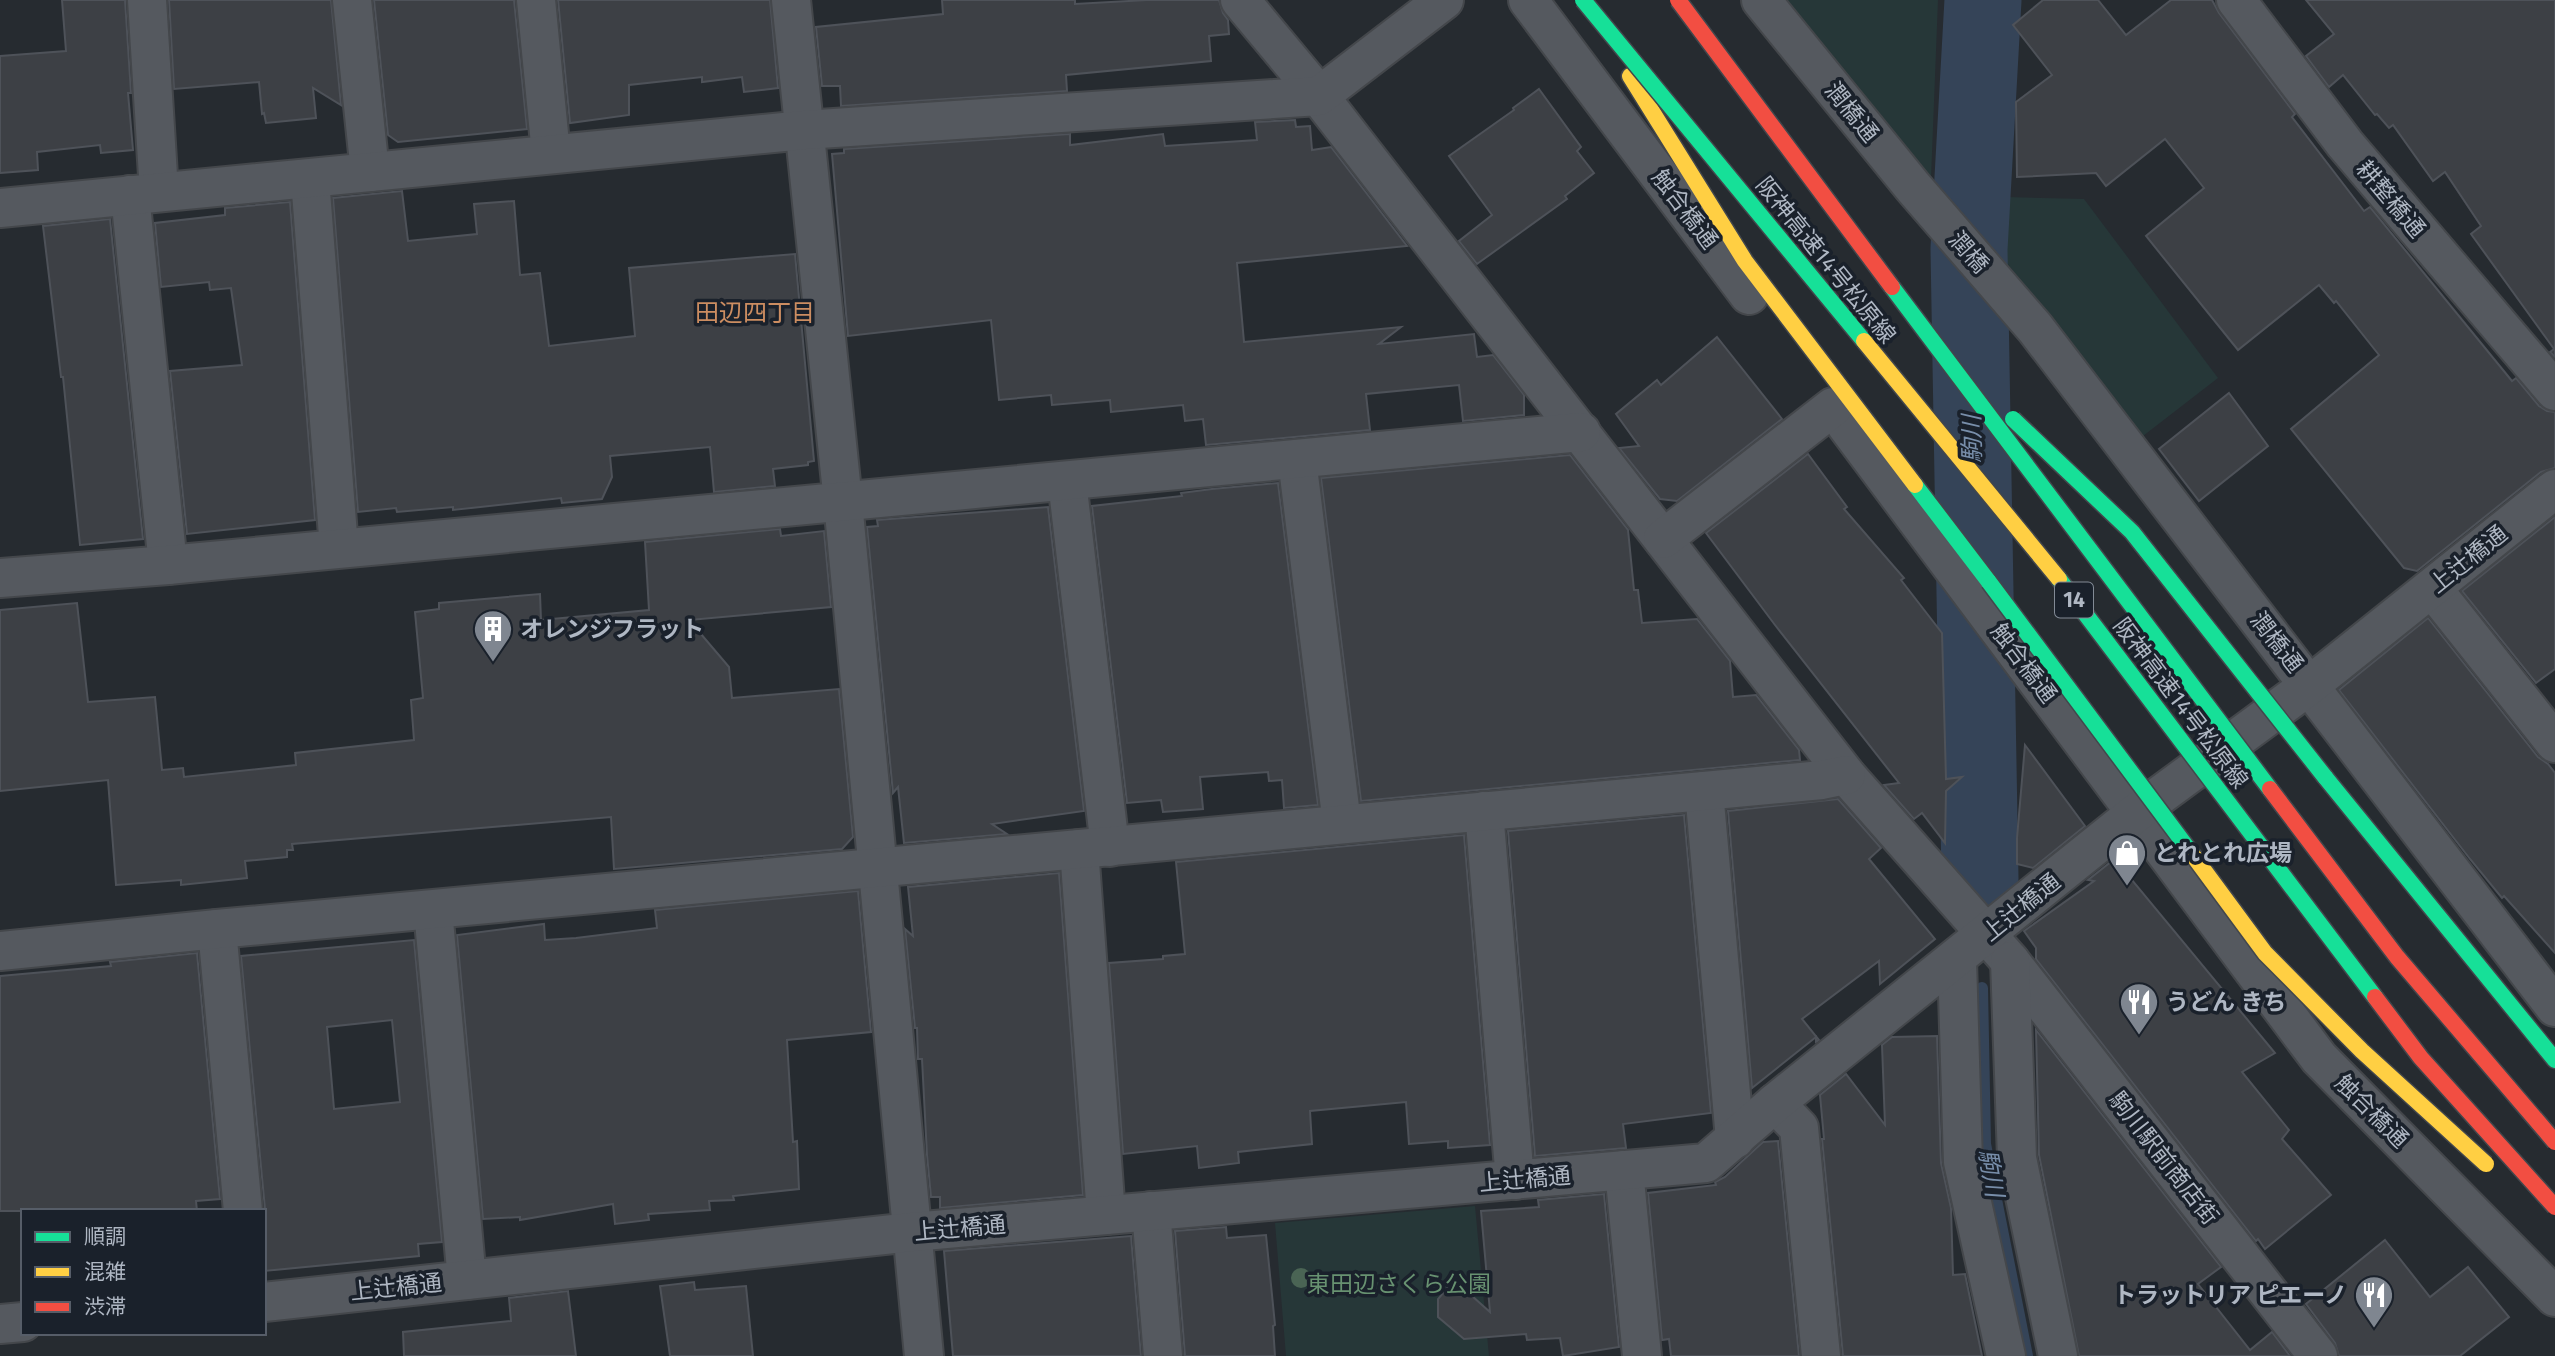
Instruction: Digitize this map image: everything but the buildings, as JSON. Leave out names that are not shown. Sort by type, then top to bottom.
[{"type":"highway","points":[[1583,0],[1745,261],[1989,582],[2265,953],[2362,1051],[2494,1171]]},
{"type":"highway","name":"阪神高速14号松原線","points":[[1583,0],[2037,551],[2421,1058],[2555,1207]]},
{"type":"highway","name":"阪神高速14号松原線","points":[[1678,0],[2397,957],[2555,1142]]},
{"type":"highway","points":[[1933,342],[2132,531],[2325,777],[2555,1060]]},
{"type":"highway","points":[[2535,1208],[2555,1226]]},
{"type":"street","points":[[147,0],[145,194],[168,565]]},
{"type":"street","points":[[352,0],[370,172]]},
{"type":"street","points":[[536,0],[551,154]]},
{"type":"street","points":[[791,0],[843,502],[925,1356]]},
{"type":"street","name":"駒川駅前商店街","points":[[1240,0],[1319,96],[1846,775],[1998,947],[2318,1356]]},
{"type":"street","points":[[0,208],[804,130],[1319,96],[1444,0]]},
{"type":"street","name":"触合橋通","points":[[1528,0],[2319,1058],[2555,1297]]},
{"type":"street","name":"潤橋通","points":[[1761,0],[1944,223]]},
{"type":"street","name":"耕整橋通","points":[[2236,0],[2345,144],[2555,391]]},
{"type":"street","points":[[310,179],[339,548]]},
{"type":"street","name":"潤橋","points":[[1944,223],[1994,281]]},
{"type":"street","name":"潤橋通","points":[[1994,281],[2035,328],[2555,1007]]},
{"type":"street","points":[[1663,539],[1833,407]]},
{"type":"street","points":[[0,578],[168,565],[1581,432]]},
{"type":"street","points":[[1297,459],[1342,824]]},
{"type":"street","points":[[1067,481],[1094,848],[1106,1216]]},
{"type":"street","name":"上辻橋通","points":[[266,1302],[912,1232],[1706,1163],[1775,1103],[1956,960],[1998,947],[2136,813],[2310,685],[2555,489]]},
{"type":"street","points":[[2432,588],[2555,743]]},
{"type":"street","points":[[0,951],[1822,780],[1846,775]]},
{"type":"street","points":[[1704,791],[1735,1139]]},
{"type":"street","points":[[1484,811],[1515,1180]]},
{"type":"street","points":[[433,910],[467,1280]]},
{"type":"street","points":[[217,929],[243,1209]]},
{"type":"street","points":[[1998,947],[2017,1158],[2058,1356]]},
{"type":"street","points":[[1956,960],[1963,1162],[2006,1356]]},
{"type":"street","points":[[1775,1103],[1799,1128],[1821,1356]]},
{"type":"street","points":[[1624,1170],[1642,1356]]},
{"type":"street","points":[[1151,1211],[1163,1356]]},
{"type":"street","points":[[0,1324],[21,1322]]},
{"type":"green space","points":[[1785,0],[1938,0],[1931,178]]},
{"type":"green space","points":[[2004,197],[2084,199],[2218,378],[2143,436],[2002,257]]},
{"type":"green space","name":"東田辺さくら公園","points":[[1475,1206],[1489,1356],[1286,1356],[1275,1223]]},
{"type":"waterway","name":"駒川","points":[[1980,879],[1969,249],[1983,0]]},
{"type":"waterway","name":"駒川","points":[[1982,988],[1985,1144],[2027,1356]]},
{"type":"traffic: fast","points":[[1583,0],[1864,341]]},
{"type":"traffic: fast","points":[[1892,287],[2270,789]]},
{"type":"traffic: fast","points":[[2013,419],[2132,532],[2325,777]]},
{"type":"traffic: fast","points":[[1915,485],[1989,582]]},
{"type":"traffic: fast","points":[[2059,579],[2375,997]]},
{"type":"traffic: fast","points":[[1989,582],[2192,854]]},
{"type":"traffic: fast","points":[[2325,777],[2555,1060]]},
{"type":"traffic: slow","points":[[1630,76],[1745,261],[1915,485]]},
{"type":"traffic: slow","points":[[1864,341],[2059,579]]},
{"type":"traffic: slow","points":[[2192,854],[2265,953],[2362,1051],[2486,1164]]},
{"type":"traffic: jam","points":[[1678,0],[1892,287]]},
{"type":"traffic: jam","points":[[2270,789],[2397,957],[2555,1142]]},
{"type":"traffic: jam","points":[[2375,997],[2421,1058],[2555,1207]]},
{"type":"place","name":"オレンジフラット","points":[[493,663]]},
{"type":"place","name":"とれとれ広場","points":[[2127,887]]},
{"type":"place","name":"うどん きち","points":[[2139,1036]]},
{"type":"place","name":"トラットリア ピエーノ","points":[[2374,1329]]},
{"type":"district","name":"田辺四丁目","points":[[755,313]]}]
